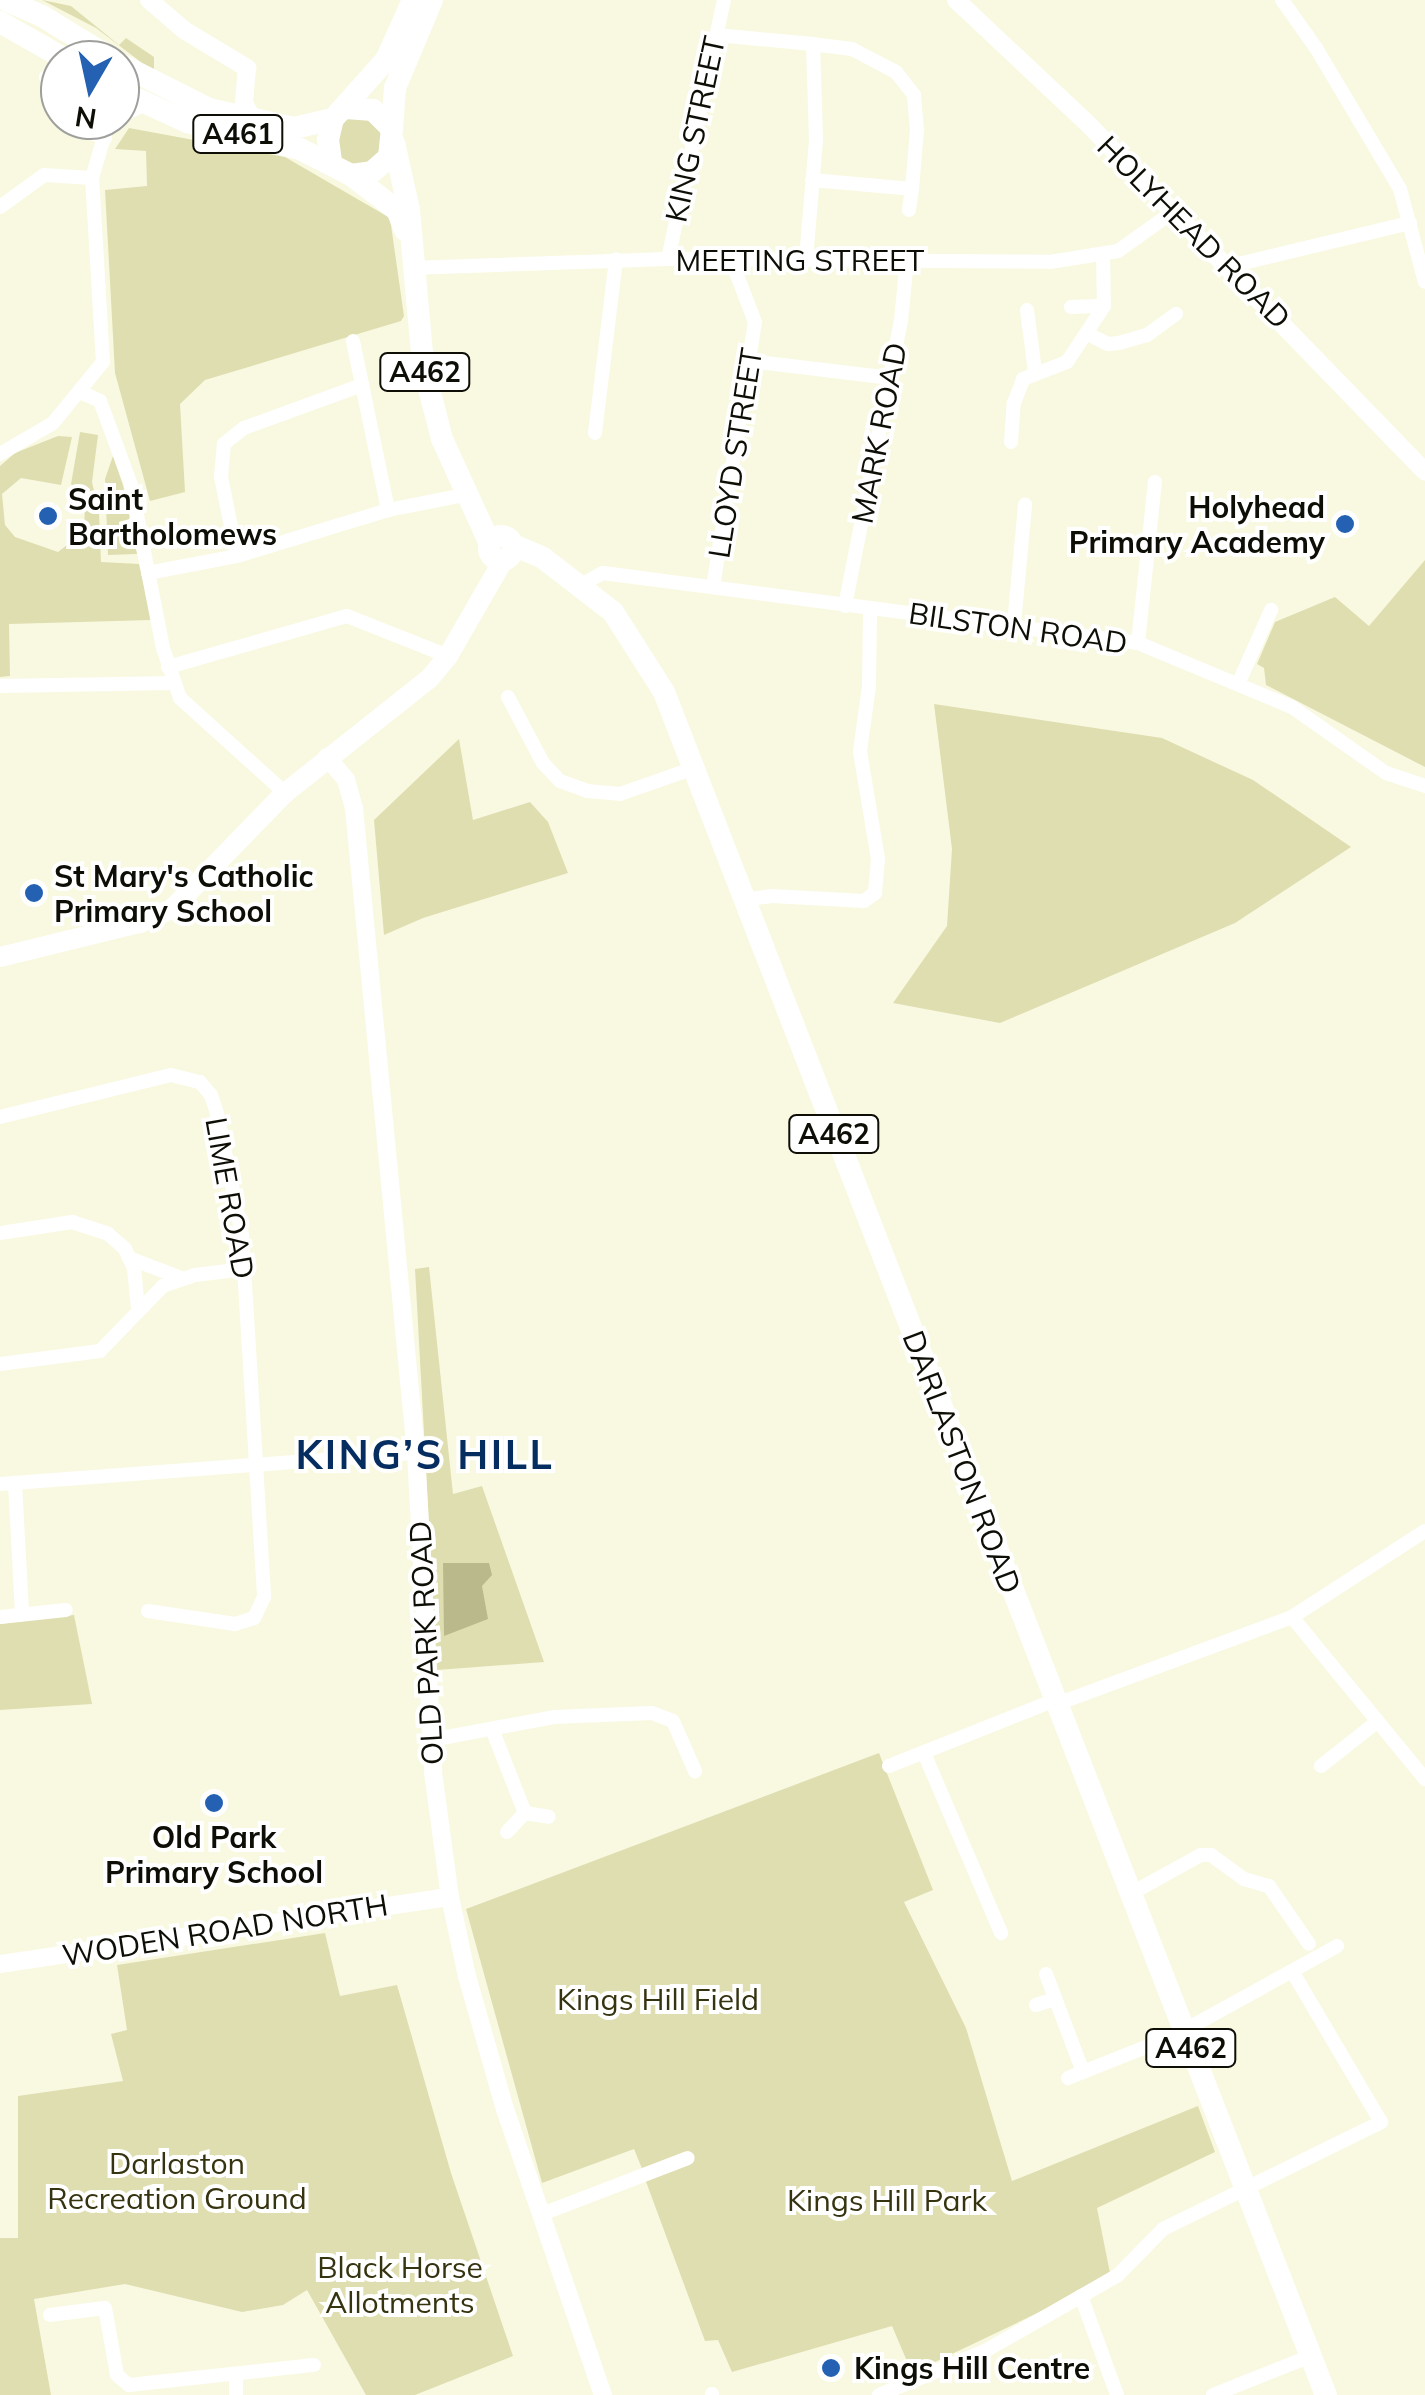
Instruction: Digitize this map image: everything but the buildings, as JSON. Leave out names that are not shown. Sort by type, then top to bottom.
[{"type":"main road","points":[[5,0],[82,40]]},
{"type":"main road","points":[[340,114],[386,60],[413,0]]},
{"type":"main road","points":[[350,175],[380,168],[393,136],[395,88],[432,0]]},
{"type":"main road","points":[[0,22],[40,45]]},
{"type":"main road","points":[[64,29],[75,40]]},
{"type":"main road","points":[[140,75],[184,99],[294,128],[340,114],[373,110],[393,136]]},
{"type":"main road","name":"A461","points":[[140,110],[281,143],[331,161],[350,175]]},
{"type":"main road","name":"A461","points":[[331,161],[328,140],[340,114]]},
{"type":"main road","name":"A462","points":[[393,136],[409,210],[422,365],[442,439],[469,494]]},
{"type":"main road","name":"A462","points":[[350,175],[397,210],[410,243]]},
{"type":"main road","name":"DARLASTON ROAD","points":[[469,494],[502,549],[548,564],[613,612],[640,648],[696,768],[743,900],[1326,2395]]},
{"type":"main road","points":[[0,957],[159,916],[186,897],[285,793],[429,680],[448,656],[502,549]]},
{"type":"street","points":[[150,0],[184,30],[247,68],[244,103],[253,120]]},
{"type":"street","name":"KING STREET","points":[[668,258],[724,0]]},
{"type":"street","name":"HOLYHEAD ROAD","points":[[956,0],[1174,211],[1425,472]]},
{"type":"street","points":[[1282,0],[1400,189],[1425,282]]},
{"type":"street","points":[[716,36],[844,46],[872,56],[906,83],[917,104],[909,210]]},
{"type":"street","points":[[806,260],[816,140],[813,44]]},
{"type":"street","points":[[0,454],[51,425],[103,362],[92,178],[104,140]]},
{"type":"street","points":[[0,207],[44,175],[92,178]]},
{"type":"street","points":[[812,180],[912,189]]},
{"type":"street","name":"MEETING STREET","points":[[411,268],[668,258],[732,262],[1034,262],[1103,254],[1134,244],[1174,211]]},
{"type":"street","points":[[1232,271],[1243,263],[1410,222]]},
{"type":"street","points":[[1011,442],[1023,379],[1034,372],[1062,366],[1104,306],[1103,254]]},
{"type":"street","points":[[595,433],[616,259]]},
{"type":"street","name":"MARK ROAD","points":[[845,606],[891,378],[907,260]]},
{"type":"street","name":"LLOYD STREET","points":[[712,588],[754,312],[732,262]]},
{"type":"street","points":[[1071,307],[1104,306]]},
{"type":"street","points":[[1027,310],[1034,372]]},
{"type":"street","points":[[1088,334],[1108,344],[1119,344],[1147,334],[1176,314]]},
{"type":"street","points":[[352,342],[388,510]]},
{"type":"street","points":[[749,361],[891,378]]},
{"type":"street","points":[[237,556],[221,477],[224,444],[244,428],[362,385]]},
{"type":"street","points":[[80,392],[100,401],[131,486],[173,683],[190,709],[285,793]]},
{"type":"street","points":[[0,437],[51,425]]},
{"type":"street","points":[[1138,643],[1155,482]]},
{"type":"street","points":[[148,573],[237,556],[388,510],[469,494]]},
{"type":"street","points":[[1014,624],[1024,504]]},
{"type":"street","name":"BILSTON ROAD","points":[[581,585],[602,573],[1138,643],[1292,707],[1386,773],[1425,786]]},
{"type":"street","points":[[743,900],[772,896],[864,900],[876,893],[878,858],[860,751],[869,686],[870,610]]},
{"type":"street","points":[[1239,682],[1271,610]]},
{"type":"street","points":[[168,667],[347,616],[448,656]]},
{"type":"street","points":[[0,686],[173,683]]},
{"type":"street","points":[[508,697],[542,762],[560,781],[620,794],[696,768]]},
{"type":"street","name":"OLD PARK ROAD","points":[[327,757],[346,780],[354,808],[416,1452],[431,1740],[450,1897],[484,2037],[603,2395]]},
{"type":"street","name":"LIME ROAD","points":[[0,1117],[171,1075],[200,1082],[211,1094],[217,1114],[236,1198],[244,1269],[259,1465],[264,1597],[254,1618],[224,1625],[148,1611]]},
{"type":"street","points":[[0,1234],[72,1222],[108,1234],[129,1258],[181,1278]]},
{"type":"street","points":[[129,1258],[138,1309]]},
{"type":"street","points":[[0,1364],[100,1351],[118,1337],[138,1309],[163,1286],[181,1278],[244,1269]]},
{"type":"street","points":[[22,1614],[7,1484],[416,1452]]},
{"type":"street","points":[[889,1766],[1292,1617],[1425,1531]]},
{"type":"street","points":[[0,1617],[66,1610]]},
{"type":"street","points":[[1292,1617],[1425,1780]]},
{"type":"street","points":[[431,1740],[554,1718],[652,1713],[673,1721],[695,1771]]},
{"type":"street","points":[[1322,1766],[1377,1722]]},
{"type":"street","points":[[492,1729],[525,1813]]},
{"type":"street","points":[[924,1753],[1001,1933]]},
{"type":"street","points":[[525,1813],[549,1817]]},
{"type":"street","points":[[508,1832],[525,1813]]},
{"type":"street","points":[[1130,1894],[1201,1855],[1211,1855],[1244,1878],[1269,1886],[1309,1944]]},
{"type":"street","name":"WODEN ROAD NORTH","points":[[0,1964],[450,1897]]},
{"type":"street","points":[[1068,2078],[1176,2035],[1337,1946]]},
{"type":"street","points":[[881,2395],[985,2351],[1118,2274],[1163,2229],[1245,2185],[1381,2122],[1292,1970]]},
{"type":"street","points":[[1046,1974],[1083,2072]]},
{"type":"street","points":[[1036,2005],[1055,1998]]},
{"type":"street","points":[[542,2214],[688,2158]]},
{"type":"street","points":[[1081,2296],[1117,2395]]},
{"type":"street","points":[[50,2315],[105,2308],[117,2374],[129,2385],[314,2365]]},
{"type":"street","points":[[1214,2395],[1311,2356]]},
{"type":"street","points":[[236,2374],[236,2395]]},
{"type":"green space","points":[[42,0],[71,6],[113,40]]},
{"type":"green space","points":[[140,48],[154,57],[154,72],[140,61]]},
{"type":"green space","points":[[358,117],[375,124],[382,141],[375,158],[358,165],[341,158],[334,141],[341,124]]},
{"type":"green space","points":[[140,130],[285,157],[390,218],[404,316],[401,321],[205,380],[180,404],[185,492],[150,501],[115,373],[105,190],[147,186],[146,151],[115,149],[121,140],[140,140]]},
{"type":"green space","points":[[80,432],[98,435],[92,482],[99,512],[101,562],[139,564],[152,620],[9,624],[10,676],[0,677],[0,466],[15,453],[58,436],[72,437],[61,485],[21,478],[2,494],[5,525],[15,537],[58,552],[84,532],[85,502],[71,484]]},
{"type":"green space","points":[[113,456],[137,554],[108,555],[105,479]]},
{"type":"green space","points":[[1425,560],[1425,767],[1266,685],[1264,668],[1257,664],[1275,622],[1335,597],[1369,626]]},
{"type":"green space","points":[[934,704],[1162,738],[1253,780],[1351,847],[1235,923],[1000,1023],[893,1003],[947,926],[952,849]]},
{"type":"green space","points":[[459,739],[473,820],[530,802],[548,822],[568,873],[423,918],[384,935],[374,820]]},
{"type":"green space","points":[[429,1267],[453,1494],[482,1486],[544,1662],[437,1670],[415,1269]]},
{"type":"green space","points":[[74,1615],[92,1704],[0,1710],[0,1624]]},
{"type":"green space","points":[[879,1753],[933,1890],[904,1902],[966,2028],[1012,2181],[1198,2106],[1215,2152],[1097,2208],[1111,2278],[912,2373],[892,2326],[732,2372],[718,2340],[705,2341],[645,2179],[689,2151],[643,2171],[634,2149],[542,2183],[466,1909]]},
{"type":"green space","name":"Darlaston Recreation Ground","points":[[325,1933],[340,1996],[397,1985],[451,2173],[513,2356],[415,2395],[366,2395],[307,2290],[283,2305],[242,2312],[125,2284],[34,2299],[51,2395],[0,2395],[0,2238],[18,2238],[18,2096],[123,2081],[111,2034],[127,2030],[117,1965]]},
{"type":"shaded area","points":[[443,1563],[489,1563],[492,1575],[482,1586],[488,1619],[444,1636]]},
{"type":"place","name":"Saint Bartholomews","points":[[48,516]]},
{"type":"place","name":"Holyhead Primary Academy","points":[[1345,524]]},
{"type":"place","name":"St Mary's Catholic Primary School","points":[[34,893]]},
{"type":"place","name":"Old Park Primary School","points":[[214,1803]]},
{"type":"place","name":"Kings Hill Centre","points":[[831,2368]]},
{"type":"district","name":"KING’S HILL","points":[[425,1454]]},
{"type":"park label","name":"Kings Hill Field","points":[[658,1999]]},
{"type":"park label","name":"Kings Hill Park","points":[[887,2200]]},
{"type":"park label","name":"Black Horse Allotments","points":[[400,2284]]}]
